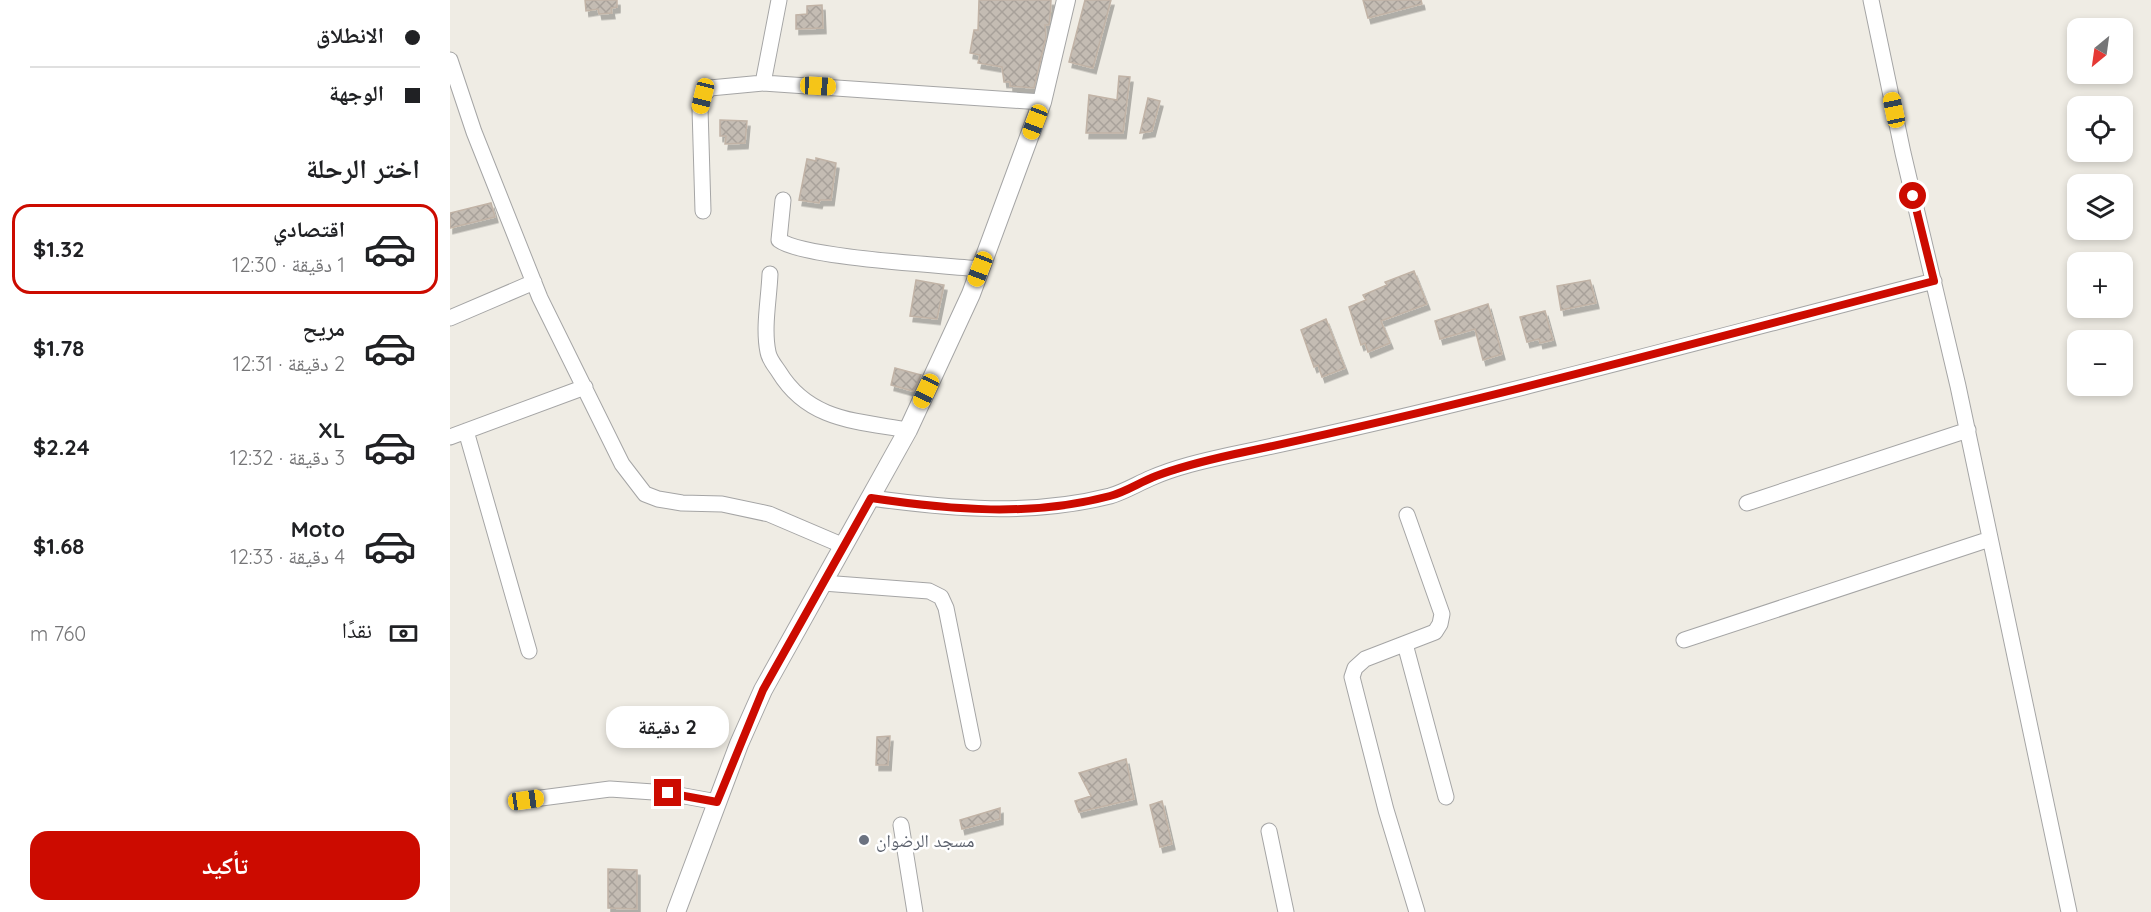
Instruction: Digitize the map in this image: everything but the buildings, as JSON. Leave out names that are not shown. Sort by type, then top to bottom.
[{"type":"street","points":[[763,83],[779,0]]},
{"type":"street","points":[[675,912],[763,690],[908,430],[980,269],[1042,102],[1066,0]]},
{"type":"street","points":[[1871,0],[1903,153],[1968,430],[2069,912]]},
{"type":"street","points":[[450,60],[474,132],[534,282],[622,464],[645,494],[682,503],[722,504],[769,514],[844,546]]},
{"type":"street","points":[[703,212],[700,108],[703,96],[710,88],[763,83],[1042,102]]},
{"type":"street","points":[[783,200],[778,234],[779,240],[786,244],[816,252],[980,269]]},
{"type":"street","points":[[770,274],[768,355],[786,383],[803,402],[820,412],[848,420],[908,430]]},
{"type":"street","points":[[871,498],[939,508],[999,510],[1062,507],[1114,495],[1153,477],[1195,463],[1338,433],[1934,281]]},
{"type":"street","points":[[450,318],[534,282]]},
{"type":"street","points":[[450,436],[585,387]]},
{"type":"street","points":[[466,430],[529,651]]},
{"type":"street","points":[[1747,503],[1968,430]]},
{"type":"street","points":[[1407,515],[1443,614],[1440,624],[1435,632],[1365,659],[1355,668],[1352,677],[1386,810],[1417,912]]},
{"type":"street","points":[[1684,640],[1990,539]]},
{"type":"street","points":[[823,583],[929,591],[941,597],[946,608],[973,742]]},
{"type":"street","points":[[1405,644],[1446,797]]},
{"type":"street","points":[[526,800],[610,789],[668,793],[717,802]]},
{"type":"street","points":[[901,825],[915,912]]},
{"type":"street","points":[[1269,831],[1286,912]]},
{"type":"place","name":"مسجد الرضوان","points":[[864,840]]},
{"type":"route","points":[[668,793],[717,802],[738,744],[763,690],[871,498],[939,508],[999,510],[1062,507],[1114,495],[1153,477],[1195,463],[1338,433],[1934,281],[1913,196]]}]
